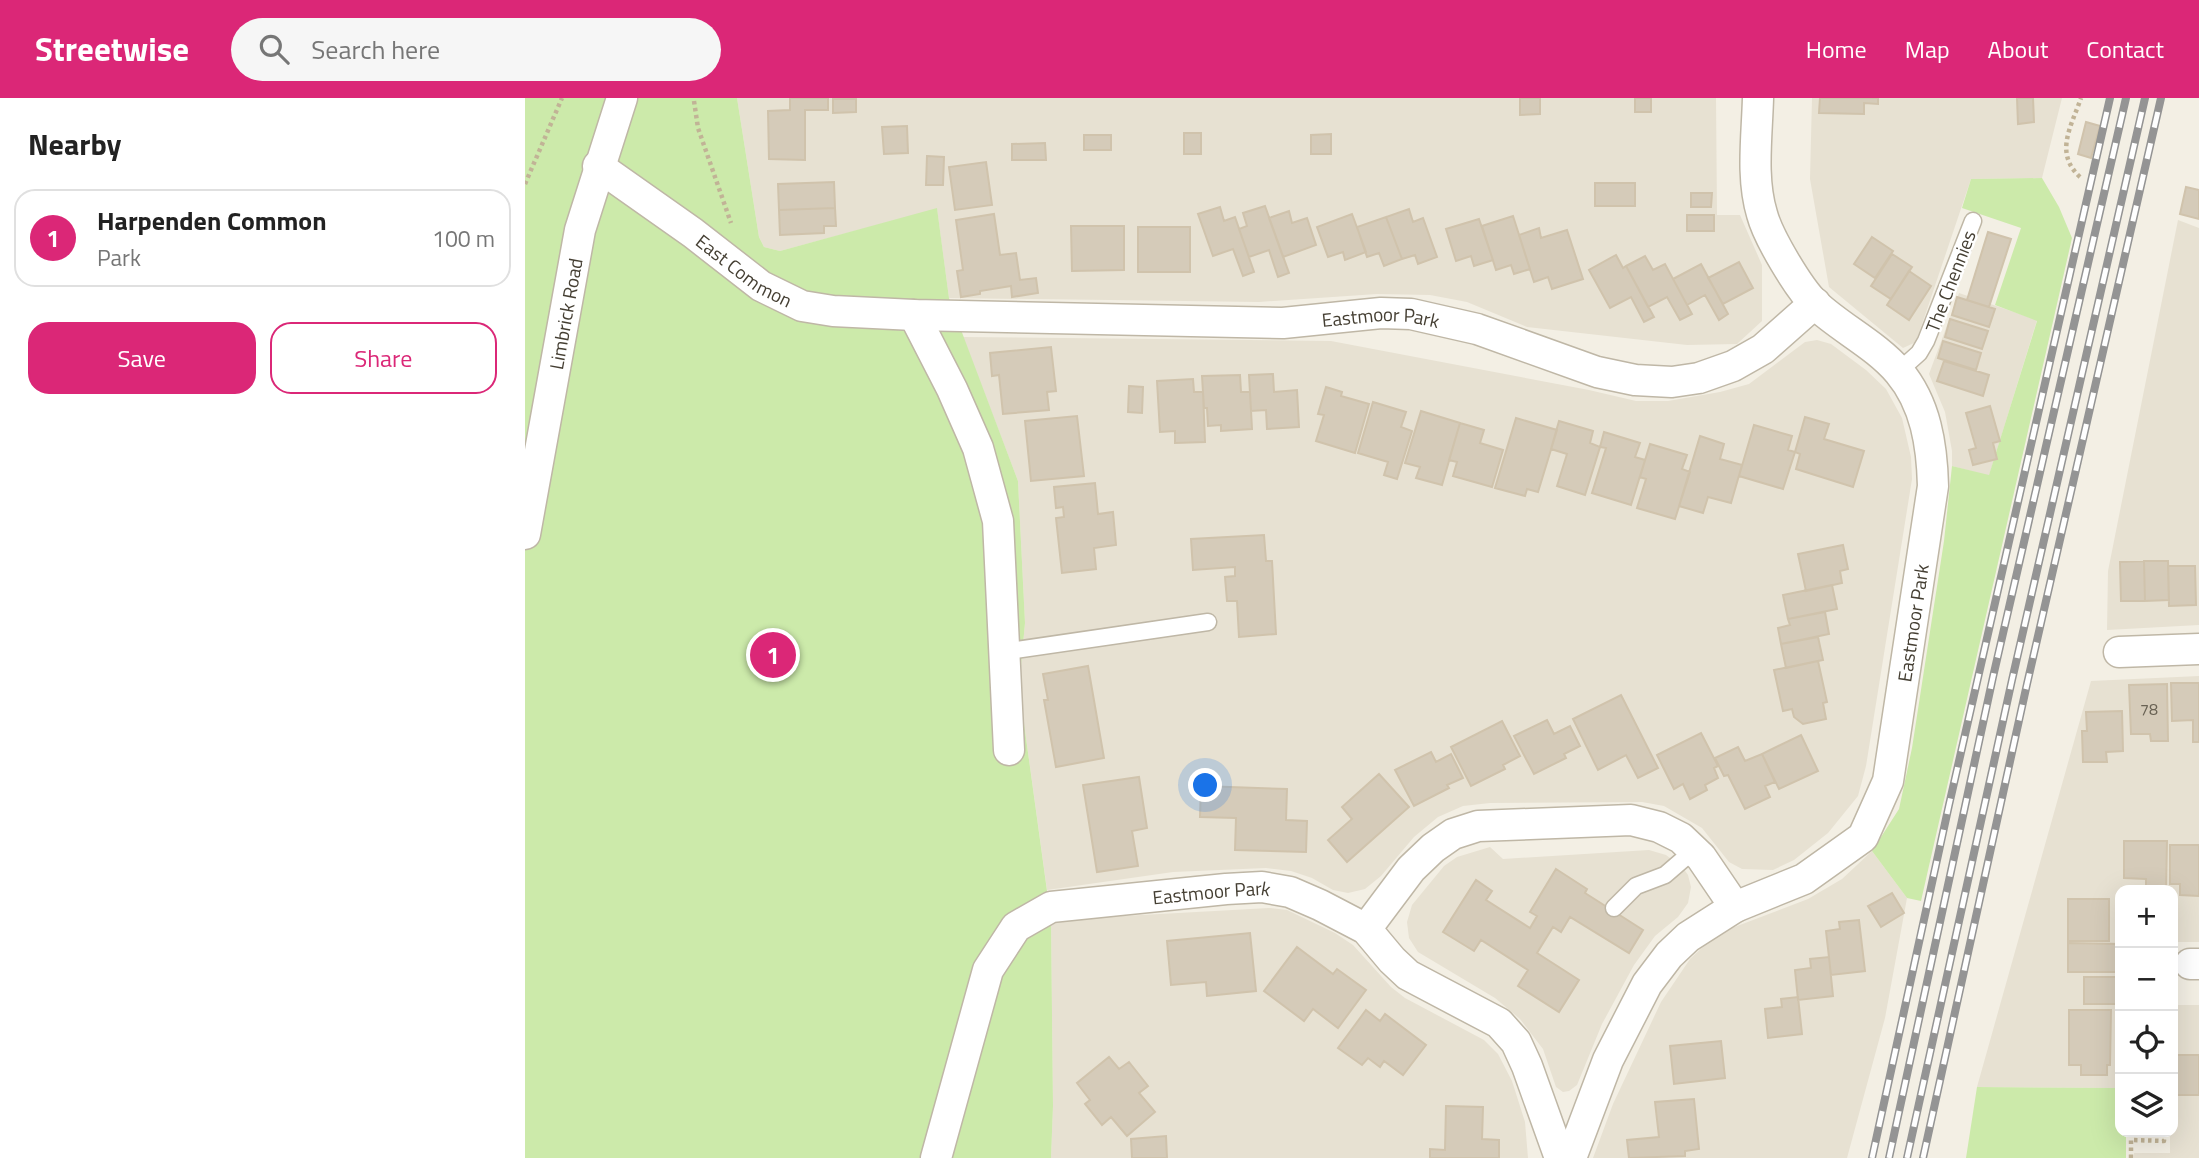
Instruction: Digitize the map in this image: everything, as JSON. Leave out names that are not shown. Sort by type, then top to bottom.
[{"type":"street","name":"Limbrick Road","points":[[525,534],[580,230],[622,98]]},
{"type":"street","name":"Eastmoor Park","points":[[1571,1158],[1608,1060],[1647,984],[1669,955],[1688,937],[1735,907],[1804,879],[1863,837],[1888,781],[1933,486],[1932,454],[1926,423],[1916,398],[1899,372],[1815,303],[1773,243],[1762,216],[1756,189],[1758,98]]},
{"type":"street","name":"East Common","points":[[599,166],[694,233],[761,286],[783,298],[802,306],[833,311],[914,315]]},
{"type":"street","name":"Eastmoor Park","points":[[914,315],[1283,323],[1381,313],[1411,314],[1477,328],[1597,372],[1635,380],[1672,382],[1699,378],[1733,366],[1763,349],[1815,303]]},
{"type":"street","points":[[914,315],[952,389],[982,460],[998,521],[1002,652],[1009,750]]},
{"type":"street","points":[[2119,652],[2199,649]]},
{"type":"street","points":[[1366,929],[1411,869],[1433,848],[1453,834],[1478,826],[1630,820],[1659,827],[1681,838],[1701,857],[1735,907]]},
{"type":"street","name":"Eastmoor Park","points":[[936,1158],[988,970],[1016,927],[1051,908],[1262,887],[1290,892],[1366,929],[1408,975],[1499,1023],[1516,1042],[1527,1066],[1560,1158]]},
{"type":"lane","name":"The Chennies","points":[[1899,372],[1926,341],[1973,220]]},
{"type":"lane","points":[[1002,652],[1208,622]]},
{"type":"lane","points":[[1614,908],[1636,886],[1665,876],[1694,850]]},
{"type":"path","points":[[525,184],[562,98]]},
{"type":"path","points":[[2080,177],[2070,168],[2064,150],[2081,98]]},
{"type":"path","points":[[694,101],[698,128],[733,228]]},
{"type":"path","points":[[2131,1158],[2131,1140],[2164,1141],[2164,1137]]},
{"type":"shaded area","points":[[737,98],[1716,98],[1717,215],[1740,215],[1762,265],[1762,321],[1737,344],[1687,345],[1527,327],[1467,302],[1430,295],[1377,294],[1259,302],[949,298],[937,209],[780,251],[764,247],[759,237]]},
{"type":"shaded area","points":[[1812,98],[2062,98],[2042,178],[1971,179],[1916,342],[1903,348],[1829,287],[1810,179]]},
{"type":"shaded area","points":[[2178,220],[2199,228],[2199,625],[2107,630],[2108,571]]},
{"type":"shaded area","points":[[1959,293],[2037,320],[1989,476],[1952,466],[1945,412],[1929,374]]},
{"type":"shaded area","points":[[963,337],[1331,341],[1636,401],[1668,401],[1749,384],[1805,342],[1817,340],[1831,344],[1886,389],[1902,418],[1911,457],[1912,479],[1866,766],[1858,796],[1828,833],[1794,860],[1773,870],[1742,869],[1729,862],[1702,828],[1664,806],[1642,802],[1490,803],[1463,806],[1438,817],[1414,837],[1381,876],[1365,889],[1348,893],[1333,890],[1312,878],[1291,871],[1266,868],[1173,872],[1047,890],[1019,687],[1025,623],[1018,481]]},
{"type":"shaded area","points":[[2199,676],[2199,942],[2178,942],[2178,885],[2115,885],[2115,1088],[1977,1087],[2091,681]]},
{"type":"shaded area","points":[[1490,847],[1503,859],[1649,850],[1666,855],[1688,875],[1691,887],[1688,903],[1678,917],[1655,936],[1634,965],[1602,1024],[1577,1085],[1569,1091],[1563,1092],[1556,1087],[1543,1049],[1520,1019],[1495,998],[1418,952],[1409,938],[1407,922],[1412,905],[1444,866],[1457,857]]},
{"type":"shaded area","points":[[1872,851],[1907,898],[1885,1018],[1847,1158],[1593,1158],[1613,1104],[1661,1002],[1690,959],[1707,943],[1732,928],[1808,899],[1842,879]]},
{"type":"shaded area","points":[[1269,908],[1287,910],[1335,933],[1353,945],[1391,987],[1405,998],[1484,1040],[1498,1054],[1512,1081],[1525,1122],[1528,1158],[1051,1158],[1051,920]]},
{"type":"shaded area","points":[[2178,1005],[2199,1005],[2199,1158],[2134,1158],[2134,1153],[2170,1153],[2170,1137],[2178,1137]]},
{"type":"green space","points":[[525,98],[737,98],[759,237],[764,247],[780,251],[937,208],[949,298],[1018,481],[1025,623],[1019,687],[1051,920],[1051,1158],[525,1158]]},
{"type":"green space","points":[[2042,178],[2059,207],[2072,238],[1921,901],[1907,898],[1872,851],[1899,809],[1912,748],[1944,541],[1952,466],[1989,475],[2037,321],[1995,305],[2021,228],[1962,208],[1971,179]]},
{"type":"green space","points":[[1977,1087],[2115,1088],[2115,1137],[2126,1137],[2126,1158],[1966,1158]]},
{"type":"building","points":[[790,98],[828,98],[828,110],[805,110],[805,160],[769,159],[768,111],[790,110]]},
{"type":"building","points":[[1520,98],[1540,98],[1540,114],[1520,115]]},
{"type":"building","points":[[1635,98],[1651,98],[1651,112],[1635,112]]},
{"type":"building","points":[[1820,98],[1878,98],[1878,104],[1864,103],[1864,114],[1819,113]]},
{"type":"building","points":[[2017,98],[2033,98],[2034,122],[2018,124]]},
{"type":"building","points":[[833,99],[856,99],[856,112],[833,113]]},
{"type":"building","points":[[2086,122],[2100,126],[2091,158],[2078,154]]},
{"type":"building","points":[[907,126],[908,153],[884,154],[882,127]]},
{"type":"building","points":[[1184,133],[1201,133],[1201,154],[1184,154]]},
{"type":"building","points":[[1331,134],[1331,154],[1311,154],[1311,135]]},
{"type":"building","points":[[1084,135],[1111,135],[1111,150],[1084,150]]},
{"type":"building","points":[[1045,143],[1046,160],[1012,160],[1012,144]]},
{"type":"building","points":[[927,156],[944,157],[943,185],[926,185]]},
{"type":"building","points":[[986,162],[992,205],[955,210],[949,167]]},
{"type":"building","points":[[834,182],[835,208],[779,210],[778,184]]},
{"type":"building","points":[[1595,183],[1635,183],[1635,206],[1595,206]]},
{"type":"building","points":[[2186,187],[2199,190],[2199,219],[2180,214]]},
{"type":"building","points":[[1691,193],[1712,193],[1711,207],[1691,207]]},
{"type":"building","points":[[1265,206],[1289,273],[1278,277],[1269,250],[1249,257],[1239,229],[1247,226],[1243,213]]},
{"type":"building","points":[[1220,207],[1224,221],[1235,217],[1254,272],[1243,276],[1233,249],[1213,256],[1198,214]]},
{"type":"building","points":[[835,208],[836,226],[824,226],[824,233],[780,235],[779,210]]},
{"type":"building","points":[[1409,209],[1413,222],[1423,218],[1437,257],[1418,264],[1415,255],[1402,259],[1386,217]]},
{"type":"building","points":[[1289,211],[1292,223],[1307,218],[1316,245],[1283,257],[1269,218]]},
{"type":"building","points":[[994,214],[1000,255],[1016,253],[1020,280],[1036,278],[1038,293],[1012,297],[1011,286],[961,297],[957,271],[963,270],[956,220]]},
{"type":"building","points":[[1352,214],[1366,252],[1345,260],[1343,252],[1328,257],[1317,227]]},
{"type":"building","points":[[1687,215],[1714,215],[1714,231],[1687,231]]},
{"type":"building","points":[[1513,216],[1530,269],[1514,274],[1511,265],[1496,270],[1482,226]]},
{"type":"building","points":[[1386,217],[1402,259],[1384,266],[1379,253],[1367,257],[1357,227]]},
{"type":"building","points":[[1479,219],[1493,260],[1474,266],[1471,256],[1456,261],[1446,229]]},
{"type":"building","points":[[1071,226],[1124,226],[1124,270],[1072,271]]},
{"type":"building","points":[[1138,227],[1190,227],[1190,272],[1138,272]]},
{"type":"building","points":[[1539,228],[1541,238],[1567,230],[1583,279],[1552,289],[1548,277],[1534,282],[1519,235]]},
{"type":"building","points":[[1988,232],[2011,239],[1989,307],[1967,300]]},
{"type":"building","points":[[1872,237],[1893,251],[1875,278],[1854,264]]},
{"type":"building","points":[[1892,254],[1912,267],[1891,299],[1871,286]]},
{"type":"building","points":[[1616,255],[1623,268],[1626,266],[1654,317],[1644,322],[1631,297],[1610,308],[1589,270]]},
{"type":"building","points":[[1645,256],[1653,270],[1665,264],[1692,314],[1680,320],[1667,297],[1648,307],[1626,266]]},
{"type":"building","points":[[1739,262],[1753,288],[1723,304],[1708,278]]},
{"type":"building","points":[[1701,264],[1728,314],[1719,320],[1705,295],[1687,305],[1673,279]]},
{"type":"building","points":[[1909,271],[1931,286],[1909,320],[1887,305]]},
{"type":"building","points":[[1957,297],[1995,309],[1989,327],[1952,315]]},
{"type":"building","points":[[1950,319],[1988,331],[1982,349],[1945,337]]},
{"type":"building","points":[[1943,341],[1981,353],[1976,370],[1938,358]]},
{"type":"building","points":[[1051,347],[1056,391],[1047,392],[1049,410],[1003,414],[999,375],[992,376],[990,353]]},
{"type":"building","points":[[1944,361],[1989,375],[1983,396],[1937,381]]},
{"type":"building","points":[[1273,374],[1274,392],[1297,390],[1299,427],[1267,429],[1266,410],[1251,411],[1249,375]]},
{"type":"building","points":[[1240,375],[1241,392],[1250,392],[1252,429],[1221,431],[1221,425],[1208,426],[1202,376]]},
{"type":"building","points":[[1193,379],[1194,392],[1203,392],[1205,442],[1175,443],[1175,431],[1160,432],[1157,381]]},
{"type":"building","points":[[1129,386],[1143,387],[1142,413],[1128,412]]},
{"type":"building","points":[[1326,387],[1342,392],[1341,396],[1369,404],[1355,453],[1316,441],[1324,415],[1318,414]]},
{"type":"building","points":[[1373,402],[1406,412],[1401,427],[1412,431],[1397,479],[1384,475],[1388,462],[1358,453]]},
{"type":"building","points":[[1990,406],[2000,441],[1993,443],[1997,459],[1973,465],[1969,450],[1976,448],[1966,413]]},
{"type":"building","points":[[1421,411],[1460,423],[1442,485],[1416,478],[1420,467],[1405,463]]},
{"type":"building","points":[[1077,416],[1084,476],[1031,481],[1025,421]]},
{"type":"building","points":[[1805,417],[1829,424],[1824,439],[1864,451],[1853,487],[1796,469],[1800,454],[1795,452]]},
{"type":"building","points":[[1516,418],[1557,430],[1538,492],[1527,489],[1525,496],[1495,488]]},
{"type":"building","points":[[1559,421],[1593,431],[1590,443],[1600,447],[1585,495],[1557,486],[1567,454],[1551,449]]},
{"type":"building","points":[[1460,423],[1484,430],[1480,443],[1503,450],[1492,487],[1453,476],[1457,462],[1449,460]]},
{"type":"building","points":[[1754,425],[1792,436],[1788,450],[1795,452],[1783,489],[1739,476]]},
{"type":"building","points":[[1604,432],[1640,443],[1635,457],[1645,460],[1631,505],[1592,493],[1606,448],[1600,447]]},
{"type":"building","points":[[1700,436],[1724,444],[1720,459],[1742,465],[1731,503],[1708,497],[1703,513],[1679,506]]},
{"type":"building","points":[[1650,444],[1687,455],[1682,469],[1690,472],[1675,519],[1637,508],[1646,479],[1640,477]]},
{"type":"building","points":[[1095,483],[1098,514],[1113,512],[1116,545],[1094,548],[1096,569],[1062,573],[1056,518],[1064,517],[1063,507],[1056,508],[1054,487]]},
{"type":"building","points":[[1264,535],[1266,561],[1272,561],[1276,634],[1239,637],[1237,601],[1227,601],[1225,577],[1235,576],[1235,567],[1193,570],[1191,539]]},
{"type":"building","points":[[1843,545],[1848,569],[1840,571],[1842,583],[1806,591],[1798,554]]},
{"type":"building","points":[[2144,561],[2145,601],[2121,601],[2120,562]]},
{"type":"building","points":[[2144,561],[2168,561],[2169,600],[2145,601]]},
{"type":"building","points":[[2168,566],[2195,566],[2196,605],[2169,606]]},
{"type":"building","points":[[1832,585],[1837,609],[1788,619],[1783,595]]},
{"type":"building","points":[[1825,612],[1829,634],[1781,644],[1778,628],[1790,625],[1788,619]]},
{"type":"building","points":[[1818,637],[1823,660],[1786,668],[1781,644]]},
{"type":"building","points":[[1818,661],[1827,702],[1823,703],[1826,719],[1803,724],[1794,717],[1792,709],[1783,711],[1774,670]]},
{"type":"building","points":[[1088,666],[1104,758],[1056,767],[1044,700],[1048,700],[1043,674]]},
{"type":"building","points":[[2171,683],[2199,683],[2199,742],[2193,742],[2193,720],[2172,721]]},
{"type":"building","points":[[2167,684],[2168,741],[2151,741],[2150,734],[2131,734],[2129,685]]},
{"type":"building","points":[[1621,695],[1658,768],[1638,778],[1626,755],[1598,770],[1573,719]]},
{"type":"building","points":[[2122,711],[2123,751],[2106,752],[2107,762],[2083,762],[2082,731],[2087,731],[2086,712]]},
{"type":"building","points":[[1547,720],[1554,734],[1570,726],[1580,746],[1564,754],[1566,758],[1534,774],[1514,736]]},
{"type":"building","points":[[1502,721],[1520,756],[1503,765],[1505,769],[1471,786],[1451,747]]},
{"type":"building","points":[[1701,733],[1718,766],[1714,768],[1718,778],[1705,785],[1707,790],[1690,799],[1683,784],[1674,789],[1657,755]]},
{"type":"building","points":[[1801,735],[1818,771],[1779,789],[1762,754]]},
{"type":"building","points":[[1738,747],[1745,761],[1762,754],[1775,782],[1765,786],[1770,797],[1745,809],[1728,775],[1724,776],[1715,758]]},
{"type":"building","points":[[1431,752],[1436,762],[1451,754],[1463,778],[1414,806],[1395,770]]},
{"type":"building","points":[[1379,774],[1409,807],[1347,862],[1328,840],[1352,819],[1342,807]]},
{"type":"building","points":[[1139,777],[1147,828],[1132,831],[1138,866],[1097,872],[1083,785]]},
{"type":"building","points":[[1201,786],[1287,789],[1286,820],[1307,821],[1306,852],[1235,850],[1236,818],[1200,817]]},
{"type":"building","points":[[2124,841],[2167,841],[2166,885],[2146,885],[2146,879],[2124,878]]},
{"type":"building","points":[[2170,845],[2199,845],[2199,896],[2180,895],[2180,884],[2170,884]]},
{"type":"building","points":[[1556,869],[1587,889],[1585,893],[1643,930],[1629,953],[1570,917],[1561,932],[1553,927],[1537,953],[1579,980],[1559,1012],[1518,986],[1528,970],[1481,940],[1474,951],[1443,932],[1476,880],[1492,891],[1486,900],[1530,928],[1537,916],[1530,912]]},
{"type":"building","points":[[1892,893],[1904,913],[1881,927],[1868,906]]},
{"type":"building","points":[[2068,899],[2109,899],[2109,941],[2068,941]]},
{"type":"building","points":[[1859,920],[1865,971],[1831,975],[1826,931],[1840,929],[1839,922]]},
{"type":"building","points":[[1250,933],[1256,991],[1207,996],[1206,982],[1171,985],[1167,941]]},
{"type":"building","points":[[2068,943],[2115,944],[2115,972],[2068,972]]},
{"type":"building","points":[[1297,947],[1333,974],[1337,969],[1366,990],[1338,1028],[1313,1009],[1304,1021],[1264,991]]},
{"type":"building","points":[[1829,957],[1833,996],[1798,1000],[1795,970],[1811,968],[1810,959]]},
{"type":"building","points":[[2084,977],[2115,977],[2115,1004],[2084,1004]]},
{"type":"building","points":[[1798,997],[1802,1034],[1768,1038],[1765,1009],[1782,1007],[1781,999]]},
{"type":"building","points":[[1366,1010],[1380,1021],[1385,1014],[1426,1045],[1403,1075],[1384,1061],[1380,1067],[1368,1058],[1362,1065],[1338,1048]]},
{"type":"building","points":[[2069,1010],[2111,1010],[2110,1065],[2107,1065],[2107,1075],[2081,1075],[2081,1065],[2069,1065]]},
{"type":"building","points":[[1721,1041],[1725,1078],[1674,1084],[1670,1046]]},
{"type":"building","points":[[2178,1055],[2199,1055],[2199,1095],[2178,1095]]},
{"type":"building","points":[[1109,1057],[1119,1069],[1129,1062],[1148,1086],[1139,1093],[1155,1112],[1127,1136],[1111,1117],[1102,1125],[1085,1104],[1090,1100],[1077,1083]]},
{"type":"building","points":[[1694,1099],[1699,1149],[1685,1151],[1685,1156],[1629,1158],[1627,1140],[1659,1137],[1655,1102]]},
{"type":"building","points":[[1446,1106],[1483,1107],[1482,1139],[1499,1140],[1499,1158],[1430,1158],[1430,1149],[1445,1150]]},
{"type":"building","points":[[1166,1136],[1167,1158],[1132,1158],[1131,1139]]},
{"type":"railway","points":[[1872,1158],[1949,805],[2110,98]]},
{"type":"railway","points":[[1889,1158],[1993,677],[2126,98]]},
{"type":"railway","points":[[1907,1158],[2012,680],[2145,98]]},
{"type":"railway","points":[[1923,1158],[2027,684],[2161,98]]},
{"type":"place","name":"Harpenden Common","points":[[773,655]]}]
